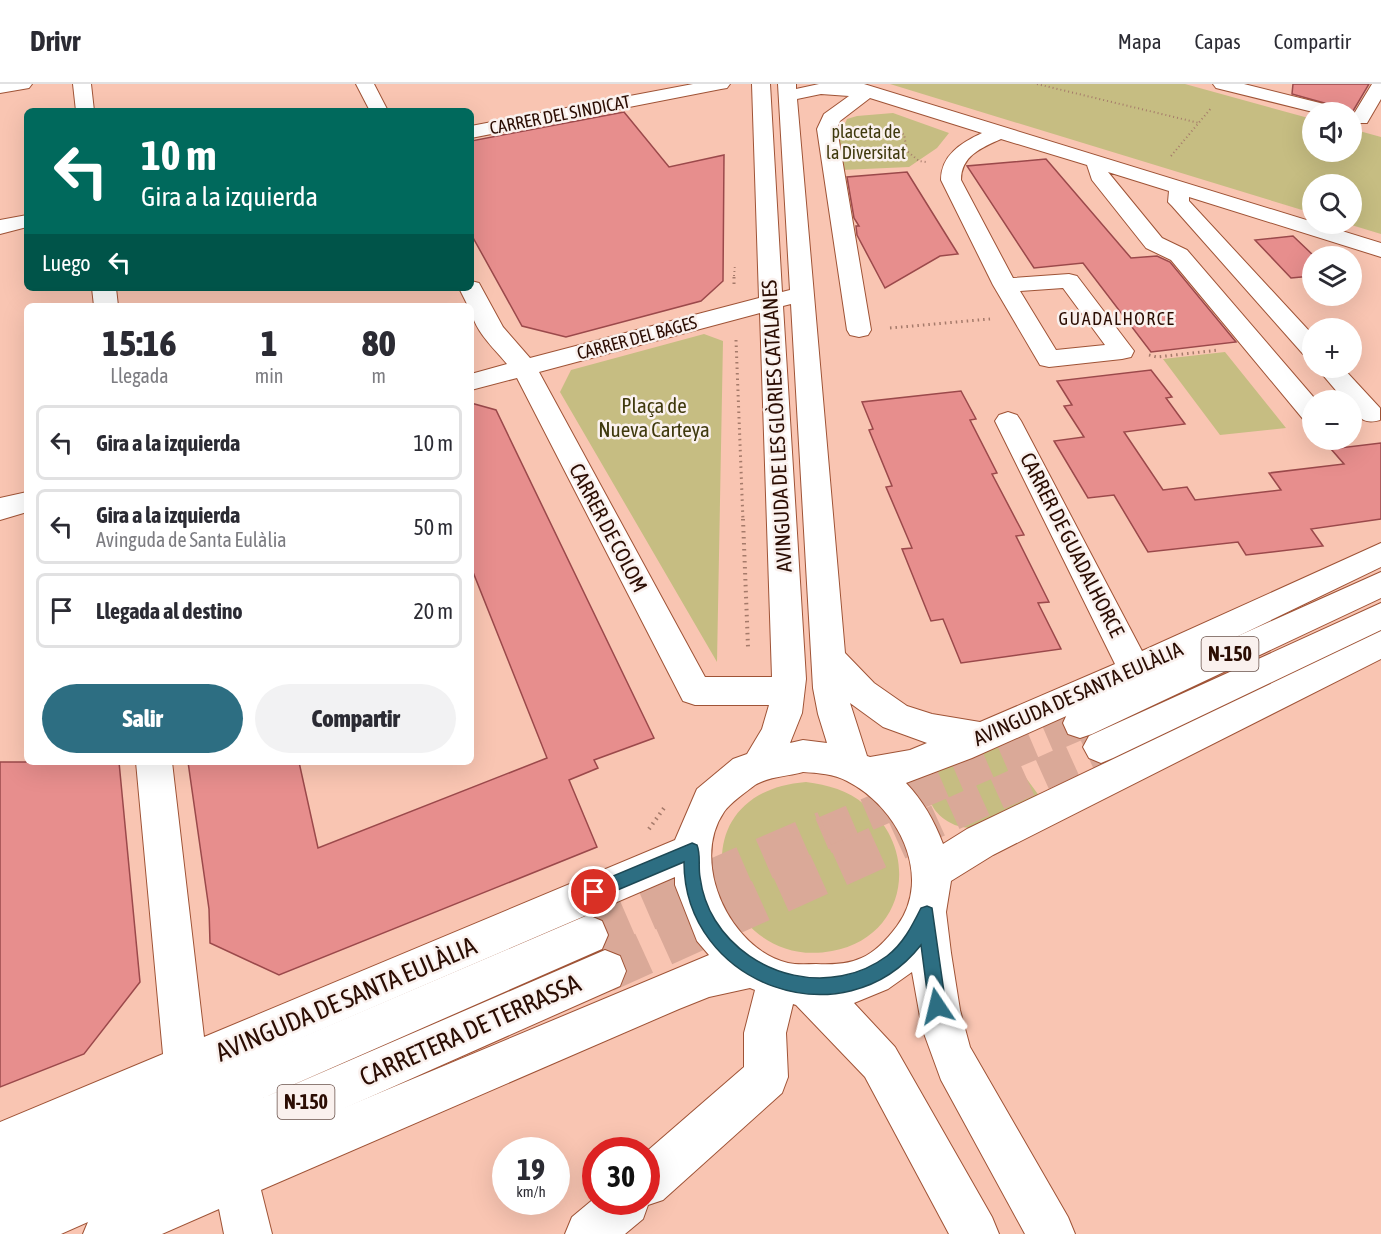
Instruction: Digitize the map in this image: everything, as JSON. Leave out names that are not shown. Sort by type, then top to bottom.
[{"type":"street","points":[[0,88],[23,84]]},
{"type":"street","points":[[82,84],[85,108]]},
{"type":"street","points":[[364,84],[377,108]]},
{"type":"street","name":"CARRER DEL SINDICAT","points":[[474,131],[721,84]]},
{"type":"street","name":"AVINGUDA DE LES GLÒRIES CATALANES","points":[[761,84],[788,691],[787,710],[778,736],[761,763]]},
{"type":"street","points":[[845,84],[1097,164],[1179,186],[1381,250]]},
{"type":"street","points":[[1362,110],[1381,84]]},
{"type":"street","points":[[1225,85],[1308,98],[1315,102]]},
{"type":"street","points":[[594,87],[609,106]]},
{"type":"street","points":[[787,90],[867,91]]},
{"type":"street","name":"AVINGUDA DE LES GLÒRIES CATALANES","points":[[787,90],[829,658],[828,681],[833,715],[860,770]]},
{"type":"street","points":[[860,330],[828,129],[831,118],[867,91]]},
{"type":"street","points":[[1362,120],[1381,125]]},
{"type":"street","points":[[998,133],[974,144],[958,157],[951,167],[951,180],[1005,285],[1049,359],[1122,351],[1069,281],[1005,285]]},
{"type":"street","points":[[1097,164],[1100,176],[1154,243],[1179,255],[1302,401]]},
{"type":"street","points":[[1179,186],[1179,202],[1302,339]]},
{"type":"street","points":[[0,227],[24,222]]},
{"type":"street","name":"CARRER DE COLOM","points":[[472,291],[492,330],[524,368],[695,691],[788,691]]},
{"type":"street","name":"CARRER DEL BAGES","points":[[474,381],[803,295]]},
{"type":"street","name":"CARRER DE GUADALHORCE","points":[[1008,421],[1135,670]]},
{"type":"street","points":[[0,509],[24,503]]},
{"type":"street","name":"AVINGUDA DE SANTA EULÀLIA","points":[[860,770],[910,766],[980,737],[1135,670],[1381,554]]},
{"type":"street","name":"N-150","points":[[1381,584],[1091,735],[1381,616]]},
{"type":"street","points":[[931,872],[996,834],[1381,644]]},
{"type":"street","points":[[829,658],[849,682],[886,713],[928,730],[980,737]]},
{"type":"street","points":[[975,1234],[880,1062],[857,1035],[779,978],[728,949],[710,927],[696,893],[692,876],[692,850],[703,812],[728,782],[761,763],[803,756],[825,758],[860,770],[898,799],[917,825],[927,848],[931,872],[931,893],[927,914],[931,970],[945,1039],[967,1085],[1051,1234]]},
{"type":"street","points":[[154,765],[186,1067]]},
{"type":"street","name":"AVINGUDA DE SANTA EULÀLIA","points":[[0,1145],[692,850]]},
{"type":"street","points":[[107,1234],[235,1177],[709,976],[779,978],[840,986],[869,977],[894,961],[914,940],[927,914]]},
{"type":"street","name":"CARRETERA DE TERRASSA","points":[[0,1190],[596,953],[6,1234]]},
{"type":"street","points":[[660,1171],[766,1077],[765,1033],[779,978]]},
{"type":"street","points":[[235,1177],[248,1234]]},
{"type":"street","points":[[589,1234],[611,1215]]},
{"type":"path","points":[[1037,84],[1199,123]]},
{"type":"path","points":[[1151,180],[1199,123],[1225,85]]},
{"type":"path","points":[[875,129],[901,132],[906,136],[907,151],[912,156],[919,160],[951,167]]},
{"type":"path","points":[[735,255],[735,312],[750,691]]},
{"type":"path","points":[[860,330],[1023,316]]},
{"type":"path","points":[[1156,357],[1251,341]]},
{"type":"path","points":[[648,830],[670,800]]},
{"type":"green space","points":[[890,84],[1185,84],[1302,116],[1302,162],[1362,162],[1362,132],[1381,137],[1381,234],[1362,228],[1362,174],[1302,174],[1302,210]]},
{"type":"green space","name":"placeta de la Diversitat","points":[[893,113],[949,133],[937,148],[909,167],[842,170],[833,128],[843,128],[847,119],[857,116]]},
{"type":"green space","name":"Plaça de Nueva Carteya","points":[[704,334],[723,341],[717,662],[560,392],[571,370]]},
{"type":"green space","points":[[1225,352],[1286,428],[1220,435],[1163,359]]},
{"type":"green space","points":[[999,741],[1040,797],[973,827],[961,827],[945,819],[936,811],[929,799],[928,786],[933,773]]},
{"type":"green space","points":[[806,782],[837,789],[865,805],[883,824],[894,845],[899,868],[898,890],[890,911],[877,929],[857,943],[832,951],[792,951],[760,935],[737,910],[724,879],[723,846],[735,816],[763,793]]},
{"type":"building","points":[[1293,84],[1369,84],[1358,102],[1321,102],[1292,94]]},
{"type":"building","points":[[624,112],[669,167],[724,155],[723,281],[701,301],[566,337],[522,326],[474,239],[474,140]]},
{"type":"building","points":[[1046,159],[1131,258],[1157,256],[1170,262],[1236,342],[1151,352],[1083,263],[1034,268],[967,166]]},
{"type":"building","points":[[907,172],[958,254],[940,256],[885,288],[857,235],[856,226],[859,226],[854,218],[847,177]]},
{"type":"building","points":[[1293,236],[1304,246],[1302,277],[1291,278],[1255,240]]},
{"type":"building","points":[[1151,370],[1172,397],[1166,398],[1185,424],[1124,432],[1163,490],[1187,487],[1195,500],[1281,490],[1269,473],[1344,464],[1332,450],[1362,450],[1362,445],[1381,443],[1381,519],[1311,529],[1323,546],[1246,555],[1238,542],[1148,552],[1114,495],[1088,498],[1054,441],[1084,437],[1064,406],[1072,405],[1057,381]]},
{"type":"building","points":[[961,391],[976,419],[970,420],[997,473],[992,474],[1024,535],[1016,536],[1049,602],[1038,603],[1061,649],[961,663],[943,619],[931,621],[902,549],[912,548],[886,487],[892,486],[869,430],[873,429],[862,402]]},
{"type":"building","points":[[474,404],[496,410],[654,738],[594,760],[598,768],[569,780],[597,847],[279,975],[210,943],[209,909],[188,765],[300,765],[318,848],[547,758],[474,575]]},
{"type":"building","points":[[0,762],[24,762],[24,765],[119,765],[140,982],[84,1054],[0,1087]]},
{"type":"tunnel","points":[[822,834],[1080,723]]},
{"type":"tunnel","points":[[908,834],[1101,747]]},
{"type":"tunnel","points":[[588,935],[826,832]]},
{"type":"tunnel","points":[[605,971],[912,832]]},
{"type":"district","name":"GUADALHORCE","points":[[1117,319]]},
{"type":"route","points":[[594,892],[692,850],[692,876],[698,902],[710,927],[728,949],[751,967],[778,980],[808,987],[840,986],[869,977],[894,961],[914,940],[927,914],[931,970],[937,1006]]}]
